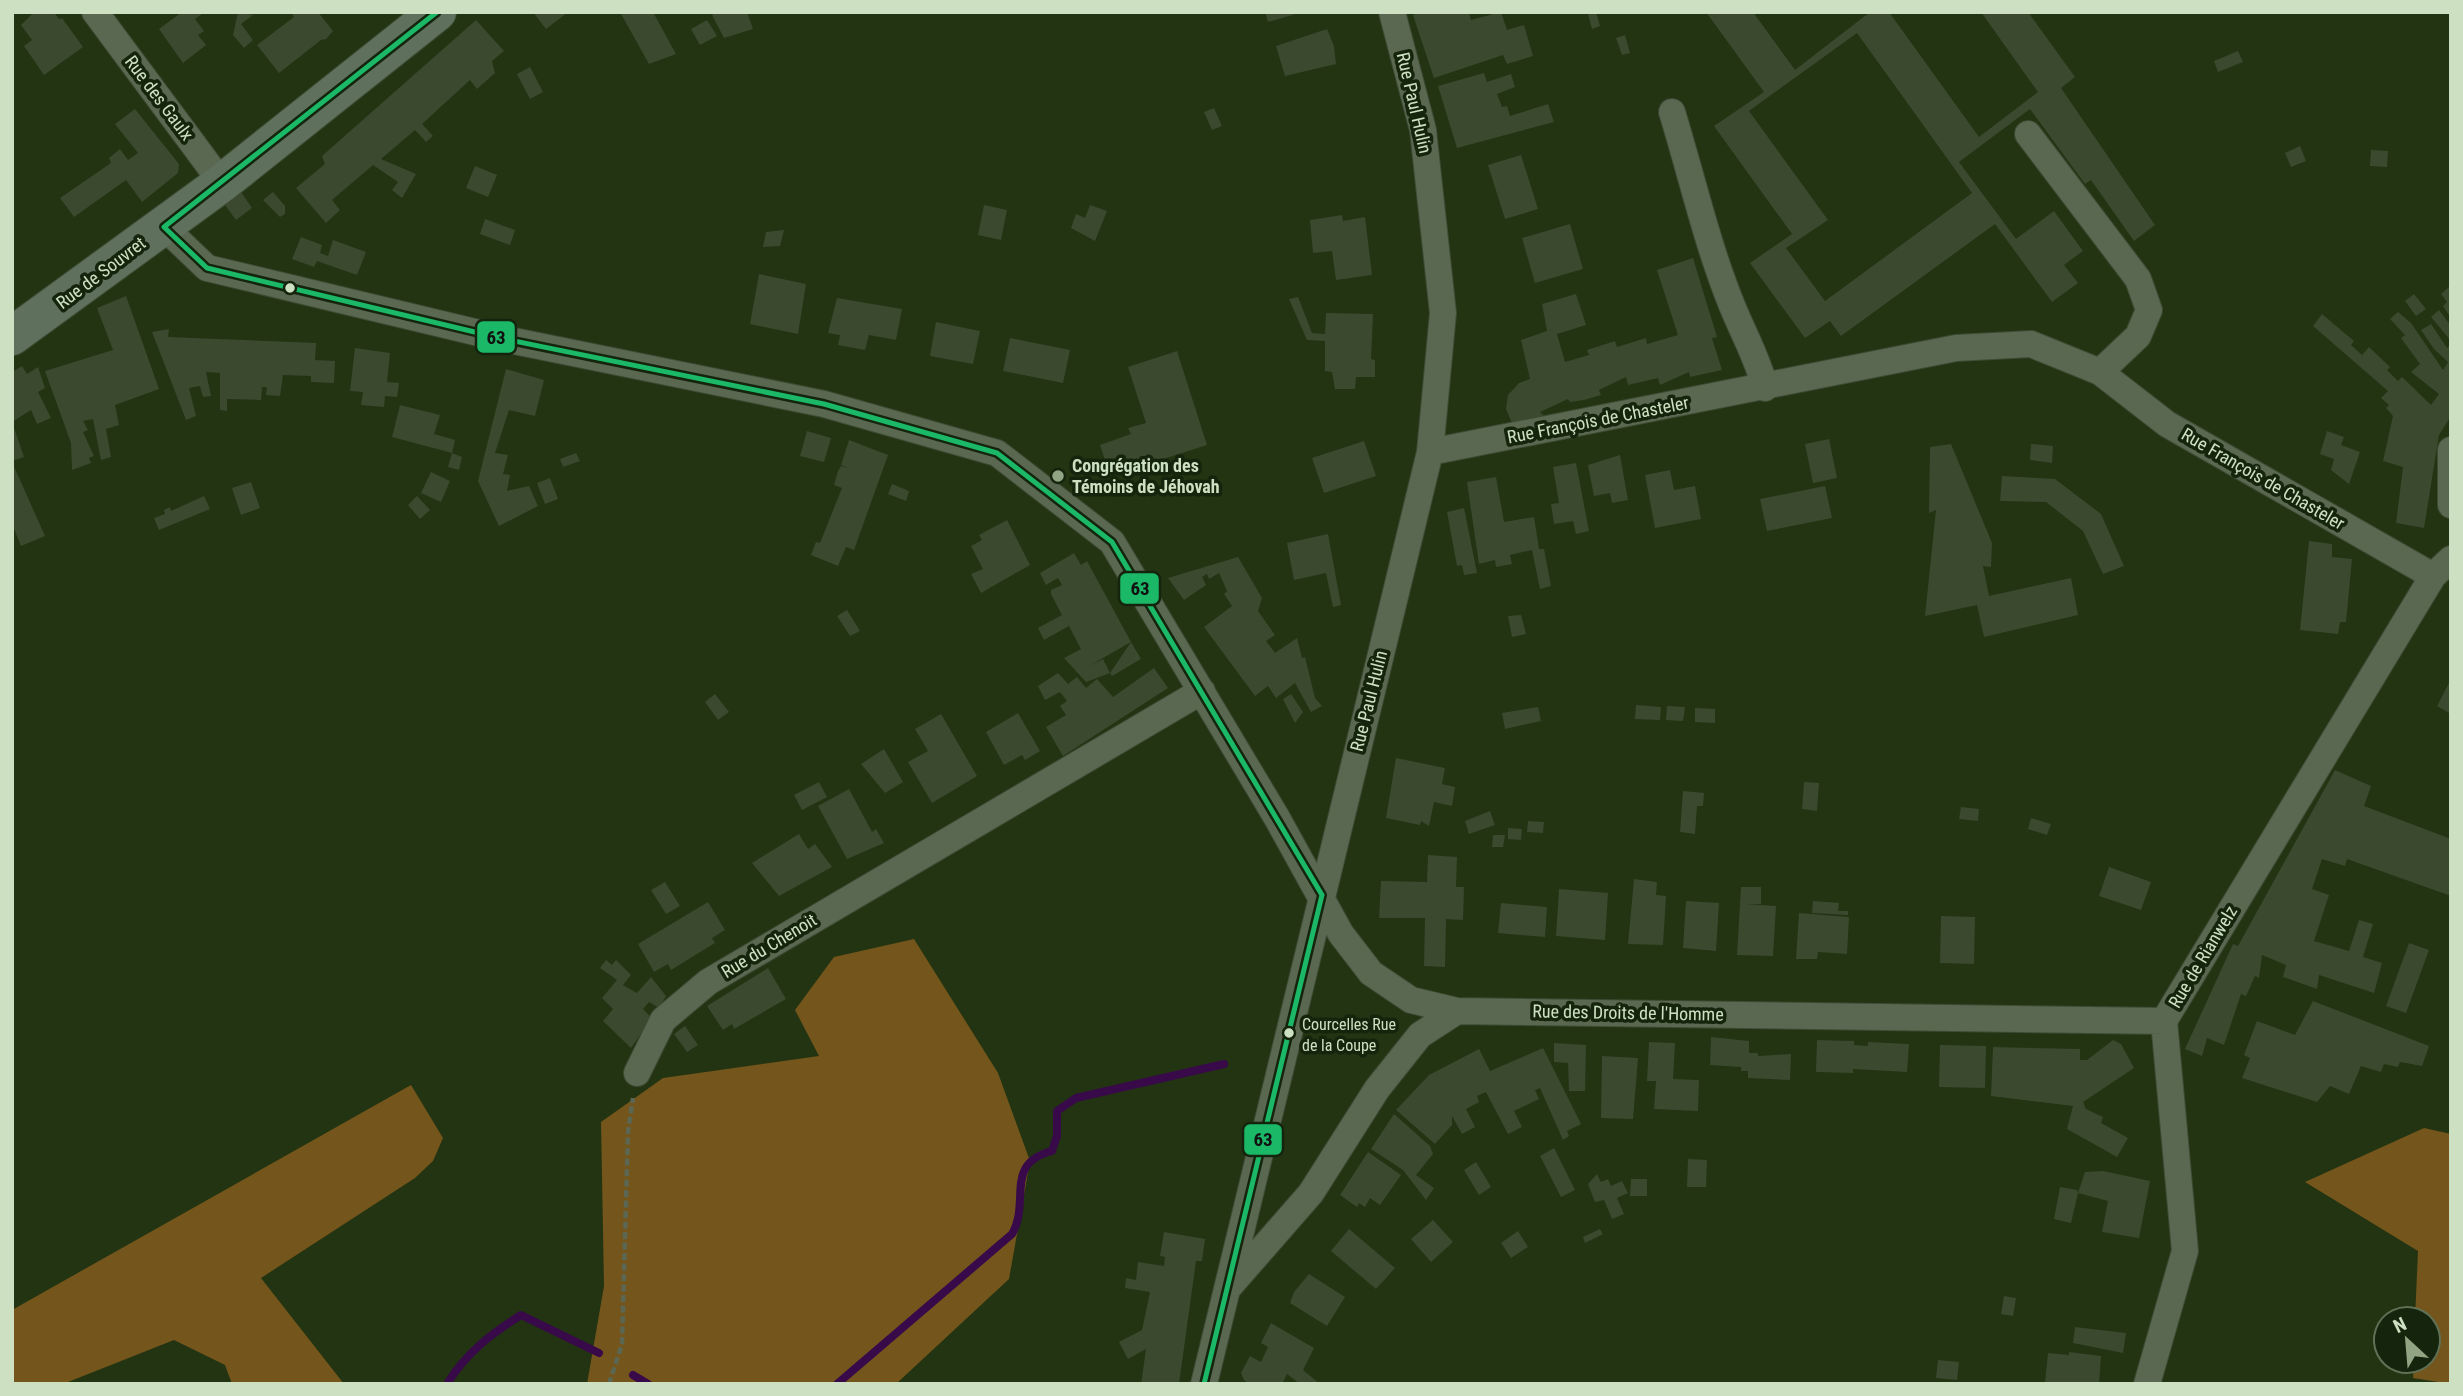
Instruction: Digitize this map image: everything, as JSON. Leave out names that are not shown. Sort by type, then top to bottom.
[{"type":"main road","name":"Rue de Souvret","points":[[12,336],[222,183],[437,12]]},
{"type":"street","name":"Rue des Gaulx","points":[[95,12],[222,183]]},
{"type":"street","name":"Rue Paul Hulin","points":[[1204,1384],[1430,452],[1443,313],[1423,130],[1392,12]]},
{"type":"street","points":[[1672,112],[1733,308],[1758,359],[1765,388]]},
{"type":"street","points":[[2028,134],[2138,279],[2149,310],[2138,336],[2100,372]]},
{"type":"street","name":"Rue des Droits de l'Homme","points":[[164,227],[207,268],[504,339],[824,404],[997,453],[1112,542],[1322,895],[1341,934],[1371,972],[1411,1000],[1457,1011],[2164,1021]]},
{"type":"street","name":"Rue François de Chasteler","points":[[1430,452],[1765,388],[1956,348],[2031,344],[2100,372],[2167,424],[2442,568]]},
{"type":"street","points":[[2451,450],[2451,505]]},
{"type":"street","name":"Rue de Rianwelz","points":[[2147,1384],[2185,1251],[2164,1021],[2442,568]]},
{"type":"street","name":"Rue du Chenoit","points":[[637,1073],[663,1020],[708,982],[1202,691]]},
{"type":"street","points":[[1226,1290],[1311,1193],[1377,1089],[1420,1035],[1457,1011]]},
{"type":"path","points":[[609,1384],[622,1344],[628,1132],[637,1073]]},
{"type":"shaded area","points":[[914,939],[998,1073],[1030,1161],[1009,1279],[896,1384],[587,1384],[604,1286],[601,1122],[663,1078],[819,1056],[795,1010],[834,957]]},
{"type":"shaded area","points":[[411,1085],[443,1138],[433,1161],[415,1178],[261,1278],[344,1384],[232,1384],[225,1365],[174,1340],[63,1384],[12,1384],[12,1310]]},
{"type":"shaded area","points":[[2424,1128],[2451,1134],[2451,1384],[2413,1378],[2413,1375],[2442,1375],[2442,1305],[2416,1305],[2418,1251],[2305,1182]]},
{"type":"building","points":[[34,12],[54,12],[59,19],[62,18],[83,47],[44,75],[24,46],[32,40],[21,25]]},
{"type":"building","points":[[182,12],[205,12],[195,19],[204,31],[198,35],[206,45],[183,63],[159,29]]},
{"type":"building","points":[[238,12],[253,15],[241,24],[253,40],[244,48],[233,35]]},
{"type":"building","points":[[291,12],[318,12],[333,31],[279,73],[257,45],[294,17]]},
{"type":"building","points":[[533,12],[568,12],[546,29]]},
{"type":"building","points":[[620,12],[653,12],[676,54],[649,64]]},
{"type":"building","points":[[718,12],[747,12],[753,29],[724,38],[712,15]]},
{"type":"building","points":[[1265,12],[1299,12],[1299,13],[1268,22]]},
{"type":"building","points":[[1422,12],[1469,12],[1471,20],[1501,12],[1507,30],[1524,25],[1533,56],[1507,64],[1503,55],[1434,78],[1413,15]]},
{"type":"building","points":[[1596,12],[1600,26],[1592,29],[1588,14]]},
{"type":"building","points":[[1706,12],[1753,12],[1795,70],[1870,12],[1889,12],[1979,137],[2038,92],[1981,12],[2028,12],[2075,77],[2061,88],[2155,225],[2134,241],[2091,180],[2085,184],[2030,109],[1959,162],[2016,239],[2054,211],[2083,251],[2064,265],[2078,283],[2052,302],[1995,224],[1841,336],[1830,321],[1805,338],[1750,263],[1792,234],[1714,126],[1764,92]],"holes":[[[1857,33],[1972,193],[1825,301],[1786,248],[1828,220],[1749,111]]]},
{"type":"building","points":[[476,20],[504,51],[492,61],[495,73],[477,89],[470,80],[422,124],[433,136],[426,142],[415,130],[381,159],[416,174],[402,198],[392,190],[398,182],[373,165],[332,200],[340,210],[326,223],[296,188],[325,164],[322,156]]},
{"type":"building","points":[[707,20],[717,36],[700,45],[691,29]]},
{"type":"building","points":[[1327,29],[1334,46],[1336,64],[1285,76],[1276,46]]},
{"type":"building","points":[[1625,35],[1630,53],[1622,55],[1616,38]]},
{"type":"building","points":[[2238,51],[2243,62],[2218,72],[2214,61]]},
{"type":"building","points":[[530,67],[543,92],[530,99],[517,74]]},
{"type":"building","points":[[1484,73],[1487,82],[1511,74],[1515,87],[1497,94],[1502,107],[1507,106],[1510,116],[1548,104],[1554,122],[1457,148],[1438,86]]},
{"type":"building","points":[[1214,108],[1222,126],[1212,130],[1204,112]]},
{"type":"building","points":[[135,109],[179,164],[178,173],[142,202],[126,180],[74,217],[60,198],[111,163],[109,158],[120,149],[128,160],[138,153],[115,124]]},
{"type":"building","points":[[2300,146],[2306,161],[2291,167],[2285,153]]},
{"type":"building","points":[[2371,150],[2388,151],[2387,167],[2370,166]]},
{"type":"building","points":[[1521,155],[1538,209],[1505,219],[1488,165]]},
{"type":"building","points":[[475,166],[497,175],[488,197],[466,188]]},
{"type":"building","points":[[241,192],[252,208],[236,220],[225,205]]},
{"type":"building","points":[[273,192],[285,206],[285,214],[280,217],[263,200]]},
{"type":"building","points":[[984,205],[1007,210],[1001,240],[978,235]]},
{"type":"building","points":[[1090,205],[1107,211],[1095,241],[1071,228],[1076,214],[1085,218]]},
{"type":"building","points":[[1342,215],[1343,221],[1365,217],[1372,275],[1336,280],[1332,251],[1313,253],[1310,220]]},
{"type":"building","points":[[485,219],[515,230],[510,245],[480,234]]},
{"type":"building","points":[[1570,224],[1583,269],[1535,283],[1522,238]]},
{"type":"building","points":[[784,230],[780,246],[763,247],[766,232]]},
{"type":"building","points":[[301,237],[322,245],[320,253],[328,256],[333,240],[366,252],[357,275],[317,261],[314,267],[292,259]]},
{"type":"building","points":[[1693,258],[1717,337],[1712,338],[1722,370],[1690,377],[1689,372],[1660,385],[1658,378],[1628,385],[1626,377],[1599,390],[1601,395],[1570,402],[1568,399],[1540,412],[1545,417],[1512,423],[1506,409],[1508,395],[1519,383],[1530,379],[1521,340],[1547,331],[1542,304],[1576,294],[1586,325],[1557,334],[1565,362],[1589,355],[1587,350],[1615,341],[1617,347],[1646,338],[1647,344],[1678,335],[1657,270]]},
{"type":"building","points":[[759,274],[806,284],[798,334],[750,324]]},
{"type":"building","points":[[2449,287],[2451,318],[2443,306],[2447,302],[2441,294]]},
{"type":"building","points":[[2414,294],[2426,309],[2416,316],[2405,301]]},
{"type":"building","points":[[126,296],[159,389],[115,405],[119,425],[106,429],[111,457],[101,460],[93,419],[83,421],[88,430],[83,432],[94,456],[89,458],[91,463],[72,470],[71,443],[45,371],[113,350],[97,308]]},
{"type":"building","points":[[1298,297],[1312,333],[1325,334],[1326,313],[1373,314],[1371,359],[1375,360],[1375,377],[1356,377],[1355,389],[1335,389],[1332,372],[1325,371],[1325,341],[1307,340],[1289,299]]},
{"type":"building","points":[[837,298],[902,309],[896,340],[869,335],[865,350],[838,345],[840,335],[828,333]]},
{"type":"building","points":[[2439,310],[2451,326],[2451,341],[2431,317]]},
{"type":"building","points":[[2398,312],[2411,323],[2443,370],[2448,362],[2434,349],[2421,330],[2431,324],[2447,348],[2451,344],[2451,416],[2439,435],[2424,528],[2396,523],[2403,467],[2383,461],[2393,416],[2386,408],[2389,405],[2381,398],[2388,391],[2313,326],[2322,314],[2354,341],[2351,345],[2362,355],[2369,347],[2390,367],[2387,370],[2398,381],[2402,377],[2431,405],[2439,394],[2411,372],[2420,364],[2401,338],[2405,335],[2390,319]]},
{"type":"building","points":[[936,322],[980,331],[973,364],[930,356]]},
{"type":"building","points":[[169,329],[168,337],[316,343],[315,360],[335,361],[334,383],[311,382],[311,376],[283,375],[280,396],[266,395],[267,387],[262,387],[261,400],[227,399],[227,411],[220,410],[220,373],[206,372],[211,396],[203,397],[200,386],[189,388],[196,416],[186,420],[152,332]]},
{"type":"building","points":[[1010,338],[1070,350],[1063,383],[1003,371]]},
{"type":"building","points":[[355,348],[390,353],[387,382],[399,383],[397,397],[385,396],[384,407],[361,405],[363,392],[350,391]]},
{"type":"building","points":[[1177,351],[1207,445],[1110,476],[1100,445],[1131,434],[1128,428],[1146,423],[1128,367]]},
{"type":"building","points":[[22,366],[27,374],[38,367],[45,388],[38,392],[51,418],[37,424],[31,410],[12,422],[12,372]]},
{"type":"building","points":[[506,369],[544,380],[535,416],[509,410],[495,453],[508,455],[503,474],[510,475],[507,491],[529,486],[538,506],[499,526],[478,481]]},
{"type":"building","points":[[400,405],[440,415],[434,434],[455,440],[452,453],[392,437]]},
{"type":"building","points":[[12,422],[24,457],[15,460],[12,458]]},
{"type":"building","points":[[807,431],[831,438],[824,462],[800,456]]},
{"type":"building","points":[[2327,431],[2344,437],[2341,445],[2360,452],[2349,484],[2331,470],[2334,459],[2320,454]]},
{"type":"building","points":[[1829,439],[1837,478],[1813,483],[1805,444]]},
{"type":"building","points":[[849,440],[888,455],[854,550],[846,547],[838,566],[811,555],[816,542],[820,543],[842,488],[834,485],[838,471],[841,466],[849,468],[841,465]]},
{"type":"building","points":[[1364,441],[1376,476],[1324,493],[1312,458]]},
{"type":"building","points":[[1951,444],[1992,543],[1991,567],[1983,566],[1989,596],[2071,578],[2078,615],[1984,637],[1977,605],[1925,616],[1936,510],[1929,513],[1930,447]]},
{"type":"building","points":[[2031,444],[2053,446],[2052,463],[2030,460]]},
{"type":"building","points":[[452,453],[462,457],[459,470],[448,467]]},
{"type":"building","points":[[576,453],[580,461],[563,467],[560,459]]},
{"type":"building","points":[[1620,455],[1628,500],[1612,503],[1610,493],[1594,496],[1588,465]]},
{"type":"building","points":[[12,462],[45,536],[21,546],[12,524]]},
{"type":"building","points":[[1576,463],[1589,531],[1576,534],[1573,521],[1554,524],[1551,504],[1559,503],[1553,467]]},
{"type":"building","points":[[1670,470],[1674,490],[1695,486],[1701,519],[1655,528],[1645,475]]},
{"type":"building","points":[[431,472],[450,481],[441,502],[421,493]]},
{"type":"building","points":[[2002,476],[2055,479],[2101,514],[2124,566],[2103,574],[2083,531],[2046,502],[2000,501]]},
{"type":"building","points":[[1496,477],[1504,522],[1534,517],[1539,549],[1544,549],[1551,586],[1540,589],[1532,550],[1510,555],[1512,564],[1496,567],[1495,560],[1479,564],[1467,482]]},
{"type":"building","points":[[550,478],[558,499],[545,504],[537,483]]},
{"type":"building","points":[[251,482],[260,508],[241,515],[232,488]]},
{"type":"building","points":[[892,484],[909,491],[906,501],[888,494]]},
{"type":"building","points":[[1825,486],[1832,518],[1767,531],[1760,499]]},
{"type":"building","points":[[204,496],[210,509],[159,530],[154,518],[165,514],[164,510],[170,507],[171,511]]},
{"type":"building","points":[[417,496],[430,510],[420,519],[408,505]]},
{"type":"building","points":[[1464,508],[1477,573],[1464,575],[1462,565],[1457,566],[1447,512]]},
{"type":"building","points":[[1007,520],[1030,565],[981,593],[971,574],[983,569],[971,546],[982,540],[979,535]]},
{"type":"building","points":[[1328,534],[1341,605],[1333,607],[1326,573],[1294,580],[1287,543]]},
{"type":"building","points":[[2309,541],[2332,544],[2332,557],[2352,559],[2346,622],[2340,622],[2338,634],[2300,630]]},
{"type":"building","points":[[1074,553],[1081,565],[1087,561],[1131,642],[1089,666],[1103,659],[1110,673],[1086,682],[1064,658],[1081,649],[1069,626],[1044,640],[1038,628],[1062,615],[1051,590],[1062,585],[1058,578],[1046,585],[1040,573]]},
{"type":"building","points":[[1238,557],[1262,598],[1258,611],[1275,635],[1266,641],[1275,653],[1297,638],[1302,658],[1305,657],[1315,698],[1322,706],[1311,712],[1295,683],[1276,698],[1268,686],[1255,696],[1204,627],[1232,606],[1224,594],[1227,591],[1219,573],[1209,579],[1207,574],[1202,577],[1206,585],[1184,600],[1168,578]]},
{"type":"building","points":[[847,610],[860,631],[850,636],[837,616]]},
{"type":"building","points":[[1521,615],[1526,634],[1512,637],[1508,616]]},
{"type":"building","points":[[1131,642],[1141,659],[1112,676],[1110,673]]},
{"type":"building","points":[[1154,668],[1168,688],[1063,756],[1046,727],[1066,715],[1060,706],[1067,701],[1060,692],[1045,700],[1038,686],[1058,673],[1068,684],[1077,677],[1086,688],[1097,679],[1113,697]]},
{"type":"building","points":[[2451,679],[2451,714],[2437,706]]},
{"type":"building","points":[[715,694],[729,712],[718,720],[705,702]]},
{"type":"building","points":[[1291,694],[1303,712],[1295,723],[1283,699]]},
{"type":"building","points":[[1636,705],[1661,707],[1660,720],[1635,719]]},
{"type":"building","points":[[1667,706],[1685,707],[1683,721],[1666,720]]},
{"type":"building","points":[[1538,707],[1541,721],[1505,729],[1502,713]]},
{"type":"building","points":[[1695,708],[1715,709],[1715,723],[1695,722]]},
{"type":"building","points":[[1018,713],[1040,751],[1025,760],[1022,755],[1004,765],[986,732]]},
{"type":"building","points":[[941,714],[977,776],[932,803],[908,762],[928,751],[915,729]]},
{"type":"building","points":[[884,749],[903,782],[885,793],[861,764]]},
{"type":"building","points":[[1396,758],[1445,768],[1442,784],[1455,787],[1452,806],[1434,802],[1429,826],[1421,821],[1420,825],[1386,818]]},
{"type":"building","points":[[2335,770],[2371,786],[2364,806],[2451,839],[2451,896],[2347,859],[2345,866],[2322,859],[2312,889],[2329,895],[2314,941],[2349,951],[2359,920],[2373,924],[2363,957],[2382,963],[2374,993],[2319,975],[2317,989],[2283,977],[2286,965],[2262,955],[2259,978],[2255,976],[2246,996],[2241,994],[2224,1045],[2207,1038],[2202,1056],[2185,1049],[2233,944],[2238,946]]},
{"type":"building","points":[[819,782],[827,797],[802,810],[794,795]]},
{"type":"building","points":[[1804,782],[1819,783],[1817,811],[1802,809]]},
{"type":"building","points":[[849,789],[872,832],[876,829],[884,843],[847,859],[818,806]]},
{"type":"building","points":[[1683,791],[1704,793],[1703,806],[1697,806],[1695,834],[1680,832]]},
{"type":"building","points":[[1961,807],[1979,809],[1978,821],[1959,819]]},
{"type":"building","points":[[1490,811],[1495,825],[1469,834],[1465,821]]},
{"type":"building","points":[[2031,818],[2051,824],[2047,835],[2028,829]]},
{"type":"building","points":[[1528,821],[1544,822],[1543,833],[1527,832]]},
{"type":"building","points":[[1508,828],[1522,829],[1521,840],[1508,839]]},
{"type":"building","points":[[799,834],[808,849],[815,844],[832,867],[779,896],[752,863]]},
{"type":"building","points":[[1493,835],[1505,835],[1503,847],[1492,847]]},
{"type":"building","points":[[1428,855],[1457,857],[1456,887],[1464,887],[1463,920],[1446,919],[1445,967],[1424,966],[1425,918],[1379,918],[1381,881],[1427,882]]},
{"type":"building","points":[[2109,867],[2151,882],[2141,910],[2099,896]]},
{"type":"building","points":[[1634,879],[1657,882],[1656,895],[1666,896],[1663,945],[1628,944]]},
{"type":"building","points":[[665,882],[680,906],[666,914],[651,890]]},
{"type":"building","points":[[1741,887],[1761,887],[1761,904],[1746,904],[1776,906],[1773,956],[1737,955]]},
{"type":"building","points":[[1559,889],[1608,893],[1605,940],[1556,936]]},
{"type":"building","points":[[1686,901],[1719,903],[1716,951],[1683,948]]},
{"type":"building","points":[[1813,901],[1839,903],[1838,911],[1848,911],[1848,915],[1812,913]]},
{"type":"building","points":[[708,902],[725,930],[712,938],[715,943],[671,970],[668,964],[654,972],[638,944]]},
{"type":"building","points":[[1501,903],[1547,907],[1545,937],[1498,933]]},
{"type":"building","points":[[1799,913],[1849,917],[1847,954],[1818,952],[1817,959],[1796,959]]},
{"type":"building","points":[[1941,916],[1975,917],[1974,964],[1940,963]]},
{"type":"building","points":[[2409,943],[2429,950],[2406,1013],[2386,1006]]},
{"type":"building","points":[[606,960],[612,965],[616,960],[631,975],[623,985],[637,993],[651,977],[666,996],[659,1008],[649,1002],[643,1009],[652,1018],[631,1048],[603,1021],[613,1009],[602,998],[617,980],[600,968]]},
{"type":"building","points":[[768,968],[786,999],[734,1029],[732,1024],[723,1030],[707,1006]]},
{"type":"building","points":[[2313,1001],[2429,1046],[2422,1066],[2400,1062],[2398,1067],[2384,1064],[2381,1072],[2361,1066],[2349,1094],[2330,1086],[2317,1102],[2242,1078],[2250,1058],[2244,1055],[2257,1021],[2295,1035]]},
{"type":"building","points":[[685,1026],[698,1045],[687,1052],[674,1034]]},
{"type":"building","points":[[1711,1037],[1749,1041],[1749,1053],[1758,1053],[1758,1056],[1791,1054],[1790,1080],[1748,1078],[1748,1071],[1741,1071],[1741,1067],[1710,1065]]},
{"type":"building","points":[[1817,1040],[1854,1041],[1854,1045],[1868,1046],[1868,1042],[1909,1044],[1907,1072],[1853,1069],[1853,1073],[1816,1072]]},
{"type":"building","points":[[2113,1040],[2121,1044],[2134,1068],[2083,1102],[2086,1109],[2103,1117],[2101,1123],[2128,1138],[2117,1157],[2067,1129],[2073,1106],[1991,1096],[1993,1047],[2080,1049],[2080,1060],[2087,1060]]},
{"type":"building","points":[[1649,1042],[1675,1043],[1673,1079],[1699,1080],[1698,1111],[1654,1109],[1656,1081],[1647,1081]]},
{"type":"building","points":[[1554,1043],[1586,1045],[1585,1091],[1569,1091],[1568,1063],[1554,1062]]},
{"type":"building","points":[[1940,1045],[1986,1046],[1985,1088],[1939,1087]]},
{"type":"building","points":[[1543,1048],[1581,1124],[1567,1131],[1569,1136],[1563,1140],[1540,1088],[1535,1090],[1539,1099],[1514,1111],[1522,1127],[1508,1134],[1486,1092],[1477,1096],[1479,1102],[1466,1109],[1475,1127],[1462,1134],[1452,1116],[1452,1125],[1435,1144],[1396,1110],[1429,1075],[1479,1049],[1490,1071]]},
{"type":"building","points":[[1602,1056],[1638,1058],[1633,1119],[1601,1118]]},
{"type":"building","points":[[1394,1114],[1430,1146],[1433,1154],[1416,1175],[1434,1188],[1426,1200],[1403,1170],[1371,1149]]},
{"type":"building","points":[[1554,1148],[1575,1190],[1561,1197],[1540,1156]]},
{"type":"building","points":[[1368,1152],[1401,1175],[1380,1205],[1370,1198],[1365,1207],[1359,1203],[1357,1207],[1340,1195]]},
{"type":"building","points":[[1688,1159],[1707,1160],[1706,1187],[1687,1187]]},
{"type":"building","points":[[1476,1162],[1491,1187],[1479,1195],[1464,1170]]},
{"type":"building","points":[[2103,1171],[2150,1181],[2139,1238],[2102,1232],[2108,1201],[2078,1193],[2085,1172]]},
{"type":"building","points":[[1597,1174],[1601,1182],[1608,1179],[1611,1186],[1622,1181],[1628,1193],[1617,1198],[1624,1214],[1612,1219],[1604,1200],[1595,1202],[1588,1184]]},
{"type":"building","points":[[1631,1179],[1647,1179],[1647,1196],[1630,1196]]},
{"type":"building","points":[[2060,1187],[2077,1190],[2078,1193],[2071,1223],[2054,1219]]},
{"type":"building","points":[[1433,1220],[1453,1242],[1431,1262],[1411,1239]]},
{"type":"building","points":[[1349,1229],[1395,1268],[1376,1289],[1331,1251]]},
{"type":"building","points":[[1600,1229],[1603,1234],[1585,1243],[1583,1237]]},
{"type":"building","points":[[1518,1231],[1528,1247],[1511,1258],[1501,1243]]},
{"type":"building","points":[[1164,1232],[1205,1239],[1202,1261],[1196,1261],[1179,1384],[1141,1384],[1146,1349],[1128,1359],[1119,1342],[1142,1330],[1150,1292],[1125,1288],[1126,1278],[1136,1280],[1138,1262],[1164,1266],[1165,1257],[1160,1256]]},
{"type":"building","points":[[1309,1274],[1345,1297],[1327,1326],[1290,1303],[1294,1292]]},
{"type":"building","points":[[2004,1296],[2016,1298],[2013,1316],[2001,1314]]},
{"type":"building","points":[[1271,1323],[1314,1348],[1303,1370],[1320,1384],[1300,1384],[1287,1374],[1282,1384],[1249,1384],[1244,1380],[1241,1373],[1250,1356],[1261,1362],[1268,1347],[1261,1343]]},
{"type":"building","points":[[2075,1327],[2126,1333],[2123,1353],[2073,1343]]},
{"type":"building","points":[[2069,1352],[2101,1356],[2099,1384],[2045,1383],[2048,1353],[2069,1355]]},
{"type":"building","points":[[1938,1360],[1959,1362],[1957,1380],[1936,1378]]},
{"type":"waterway","points":[[837,1384],[1012,1234],[1017,1221],[1023,1174],[1037,1157],[1052,1151],[1057,1136],[1057,1111],[1076,1098],[1224,1064]]},
{"type":"waterway","points":[[447,1384],[462,1363],[480,1345],[521,1315],[599,1353]]},
{"type":"waterway","points":[[633,1375],[648,1384]]},
{"type":"transit line","name":"63","points":[[164,227],[437,12]]},
{"type":"transit line","name":"63","points":[[164,227],[207,268],[504,339],[824,404],[997,453],[1112,542],[1322,895]]},
{"type":"transit line","name":"63","points":[[1204,1384],[1322,895]]},
{"type":"place","name":"Congrégation des Témoins de Jéhovah","points":[[1058,476]]},
{"type":"place","name":"Courcelles Rue de la Coupe","points":[[1289,1033]]}]
